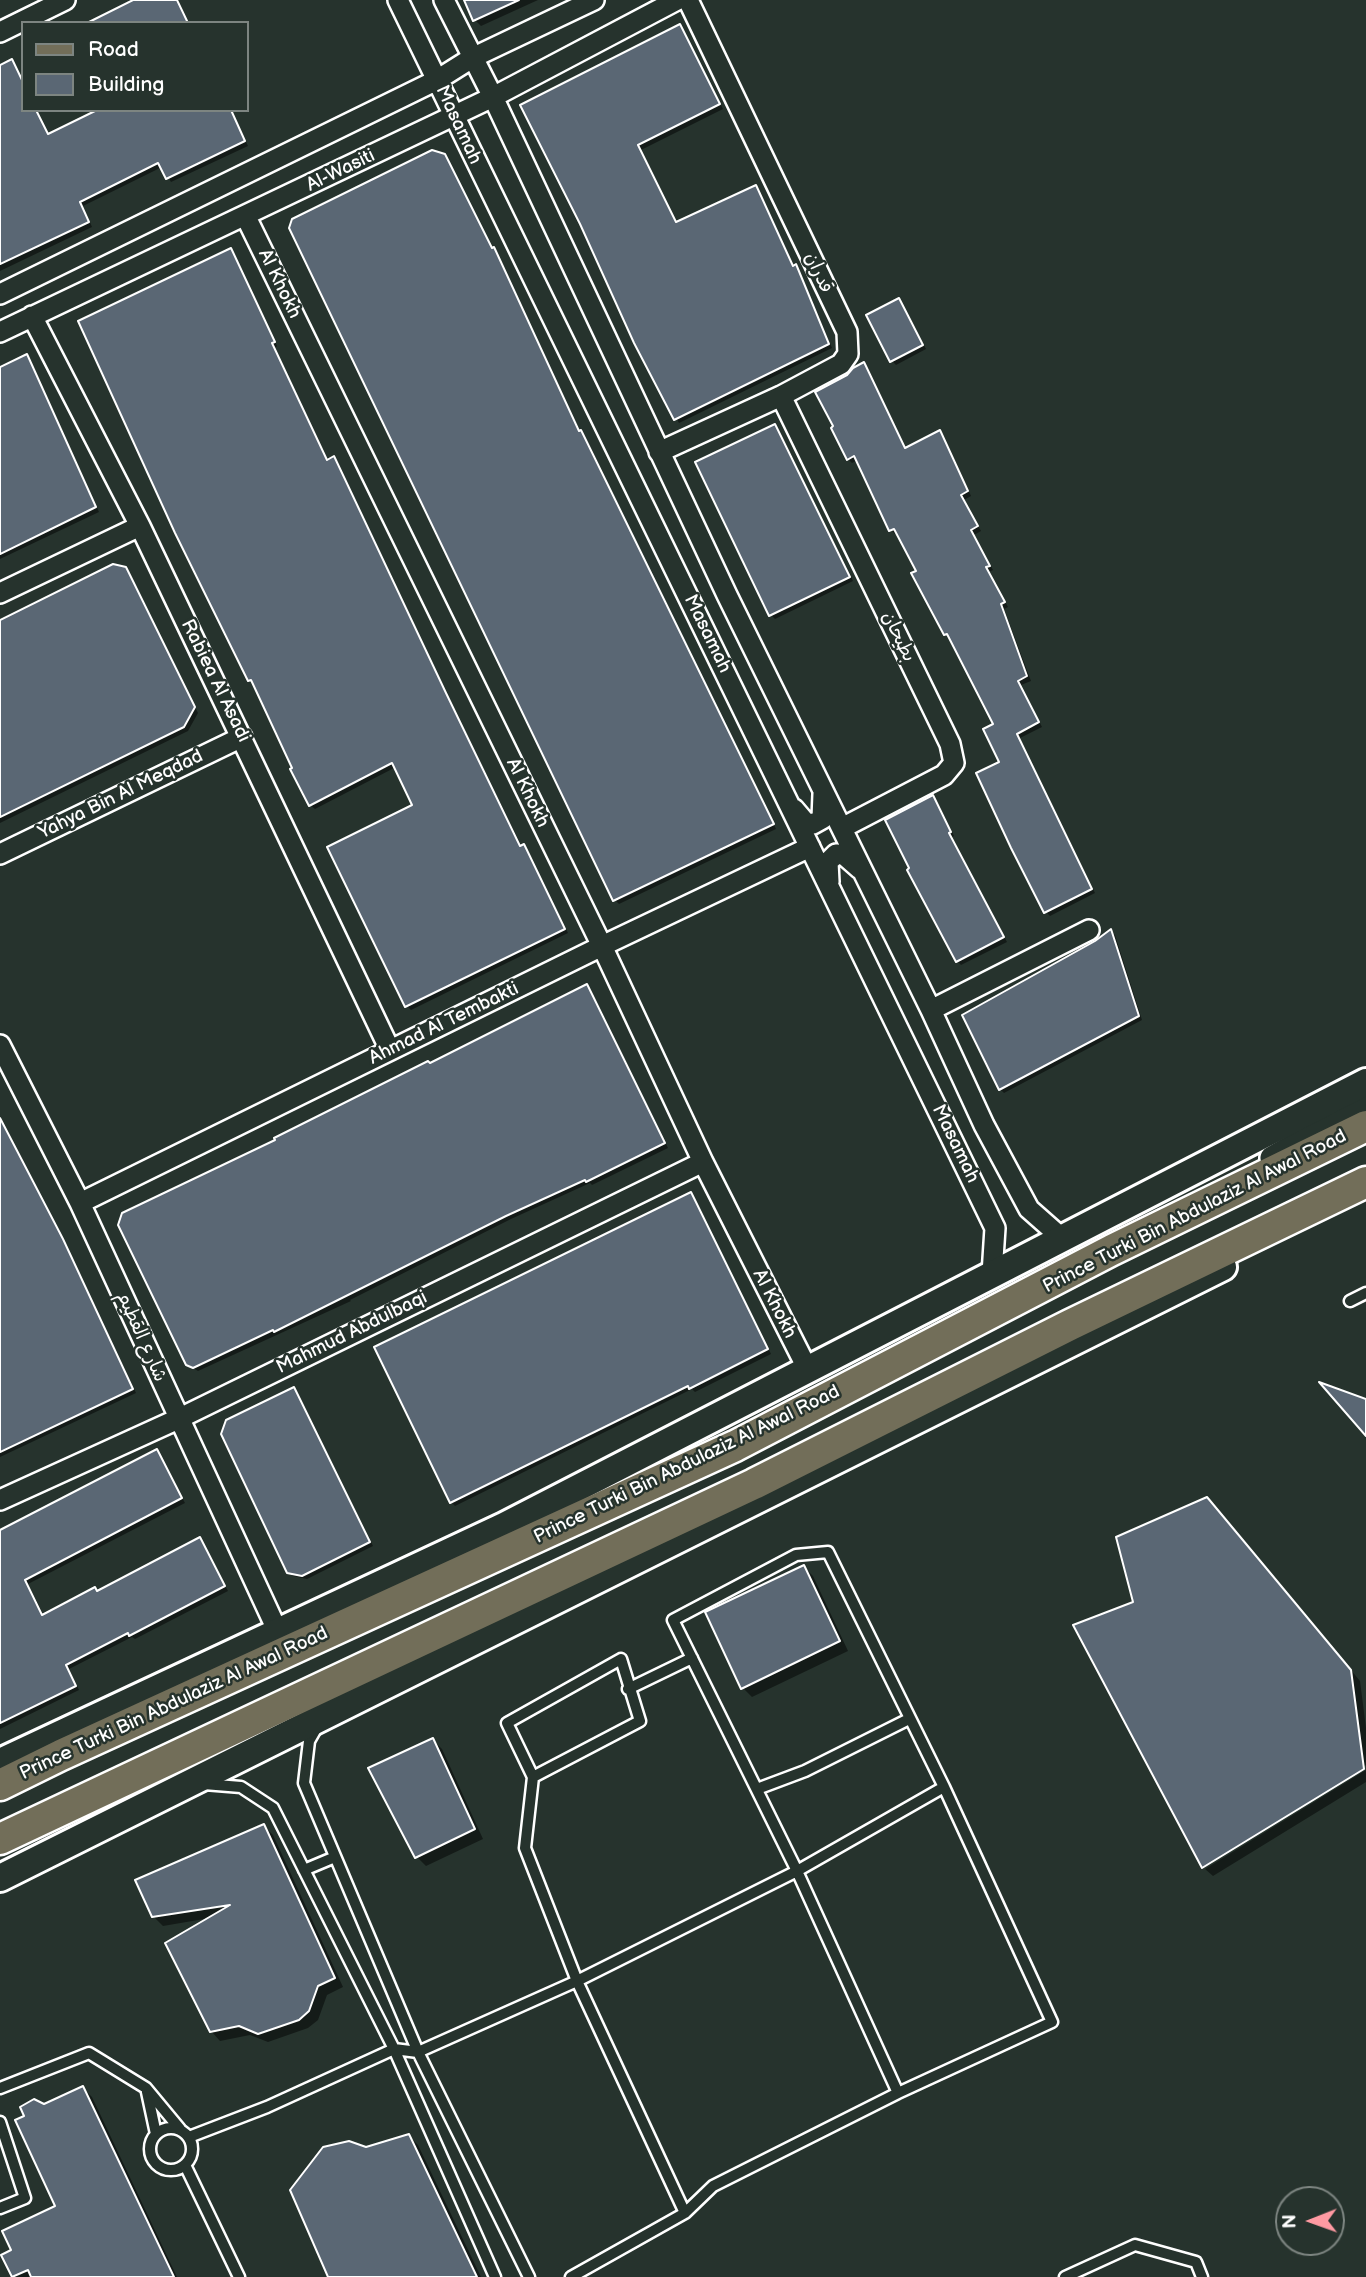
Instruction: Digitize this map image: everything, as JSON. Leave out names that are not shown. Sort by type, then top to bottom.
[{"type":"main road","points":[[0,1762],[504,1526],[1366,1082]]},
{"type":"main road","name":"Prince Turki Bin Abdulaziz Al Awal Road","points":[[0,1786],[86,1743],[735,1446],[1112,1250],[1366,1126]]},
{"type":"main road","points":[[0,1839],[754,1484],[1070,1325],[1366,1182]]},
{"type":"main road","points":[[0,1878],[1366,1196]]},
{"type":"main road","points":[[504,1526],[561,1526]]},
{"type":"street","points":[[22,21],[65,0]]},
{"type":"street","name":"Masamah","points":[[398,0],[995,1228],[992,1274]]},
{"type":"street","name":"Masamah","points":[[444,0],[493,97],[659,452],[822,792],[931,1010],[984,1125],[1029,1209],[1063,1239]]},
{"type":"street","name":"Al-Wasiti","points":[[0,294],[437,80],[472,58],[594,0]]},
{"type":"street","name":"Al-Wasiti","points":[[0,332],[453,117],[677,0]]},
{"type":"street","name":"قدران","points":[[659,452],[841,365],[848,354],[847,332],[688,0]]},
{"type":"street","points":[[0,32],[21,22]]},
{"type":"street","name":"Al Khokh","points":[[246,217],[602,946],[703,1162],[808,1370]]},
{"type":"street","name":"Rabiea Al Asadi","points":[[32,316],[140,526],[390,1050]]},
{"type":"street","name":"بطيحان","points":[[781,396],[950,744],[954,763],[944,775],[842,828]]},
{"type":"street","points":[[0,593],[140,526]]},
{"type":"street","name":"Yahya Bin Al Meqdad","points":[[0,854],[242,737]]},
{"type":"street","points":[[789,803],[805,822],[813,824],[822,819],[822,792]]},
{"type":"street","name":"Ahmad Al Tembakti","points":[[79,1203],[602,946],[810,848]]},
{"type":"street","points":[[830,889],[828,862],[836,854],[844,855],[864,872]]},
{"type":"street","points":[[931,1010],[1089,930]]},
{"type":"street","name":"شارع القطيم","points":[[0,1045],[79,1203],[278,1632]]},
{"type":"street","points":[[1112,1250],[1366,1104]]},
{"type":"street","points":[[956,1145],[966,1155],[977,1159],[984,1154],[988,1141],[984,1125]]},
{"type":"street","name":"Mahmud Abdulbaqi","points":[[0,1500],[178,1419],[703,1162]]},
{"type":"lane","points":[[1350,1301],[1366,1293]]},
{"type":"lane","points":[[570,2277],[685,2213],[713,2186],[898,2093],[1052,2022],[944,1787],[828,1552],[796,1555],[673,1620],[797,1871],[898,2093]]},
{"type":"lane","points":[[628,1689],[692,1658]]},
{"type":"lane","points":[[533,1777],[640,1721],[621,1659],[507,1723],[533,1777],[525,1848],[578,1981],[685,2213]]},
{"type":"lane","points":[[323,1717],[309,1741],[304,1783],[418,2052],[529,2277]]},
{"type":"lane","points":[[757,1789],[805,1771],[909,1718]]},
{"type":"lane","points":[[190,1783],[241,1787],[272,1808],[394,2049],[495,2277]]},
{"type":"lane","points":[[189,2137],[267,2107],[394,2049],[418,2052],[578,1981],[797,1871],[944,1787]]},
{"type":"lane","points":[[304,1870],[335,1857]]},
{"type":"lane","points":[[0,2088],[89,2053],[146,2088],[189,2137],[192,2155],[185,2165],[172,2170],[159,2166],[154,2161],[150,2147],[156,2134],[146,2088]]},
{"type":"lane","points":[[0,2122],[25,2198],[0,2208]]},
{"type":"lane","points":[[156,2134],[168,2128],[180,2129]]},
{"type":"lane","points":[[185,2165],[239,2277]]},
{"type":"lane","points":[[1065,2277],[1135,2245],[1196,2262],[1202,2277]]},
{"type":"building","points":[[133,0],[177,0],[187,21],[91,21]]},
{"type":"building","points":[[464,0],[519,0],[473,21]]},
{"type":"building","points":[[680,24],[720,104],[638,145],[676,222],[756,185],[793,266],[796,264],[829,344],[674,420],[634,343],[580,224],[520,105]]},
{"type":"building","points":[[12,59],[21,78],[21,112],[37,112],[48,134],[93,112],[232,112],[245,141],[166,179],[158,163],[80,202],[89,222],[0,264],[0,65]]},
{"type":"building","points":[[432,150],[445,154],[492,248],[494,247],[579,431],[581,430],[774,824],[613,901],[289,228],[292,219]]},
{"type":"building","points":[[231,248],[327,460],[334,456],[520,846],[524,844],[565,929],[405,1007],[327,847],[412,805],[392,763],[309,806],[251,680],[248,681],[175,533],[78,321]]},
{"type":"building","points":[[899,298],[923,345],[890,362],[866,315]]},
{"type":"building","points":[[27,354],[96,507],[0,554],[0,367]]},
{"type":"building","points":[[864,362],[905,448],[940,430],[968,491],[961,495],[978,526],[971,530],[990,566],[986,567],[1005,602],[1001,604],[1027,676],[1018,681],[1039,722],[1017,734],[1092,889],[1044,913],[976,773],[999,762],[983,729],[993,724],[947,634],[944,635],[911,573],[916,571],[894,529],[889,531],[854,456],[847,460],[815,392],[847,375]]},
{"type":"building","points":[[775,424],[850,577],[769,616],[695,462]]},
{"type":"building","points":[[113,564],[126,567],[195,707],[184,727],[0,817],[0,620]]},
{"type":"building","points":[[933,795],[951,832],[949,833],[1004,937],[956,962],[907,870],[909,868],[885,820]]},
{"type":"building","points":[[1111,929],[1139,1016],[999,1090],[962,1015],[1095,941]]},
{"type":"building","points":[[587,984],[665,1143],[586,1182],[585,1180],[506,1216],[274,1332],[273,1330],[193,1368],[186,1365],[118,1225],[122,1213],[275,1140],[274,1138]]},
{"type":"building","points":[[0,1118],[63,1239],[133,1389],[0,1452]]},
{"type":"building","points":[[691,1192],[768,1349],[450,1503],[374,1347]]},
{"type":"building","points":[[1319,1382],[1366,1399],[1366,1436]]},
{"type":"building","points":[[294,1387],[370,1542],[302,1576],[287,1573],[221,1434],[226,1420]]},
{"type":"building","points":[[157,1449],[182,1498],[25,1580],[42,1615],[95,1587],[97,1591],[200,1537],[225,1586],[66,1665],[76,1686],[0,1723],[0,1530]]},
{"type":"building","points":[[1207,1497],[1351,1670],[1364,1769],[1202,1868],[1073,1625],[1133,1602],[1116,1537]]},
{"type":"building","points":[[804,1565],[840,1641],[741,1689],[705,1612]]},
{"type":"building","points":[[433,1738],[475,1829],[415,1858],[368,1768]]},
{"type":"building","points":[[264,1824],[335,1978],[318,1986],[309,2011],[299,2020],[258,2034],[239,2026],[210,2032],[165,1943],[230,1905],[152,1917],[135,1880]]},
{"type":"building","points":[[83,2086],[174,2277],[31,2277],[28,2270],[12,2277],[1,2255],[11,2250],[2,2231],[55,2206],[15,2120],[24,2116],[20,2107],[34,2099],[44,2104]]},
{"type":"building","points":[[409,2134],[477,2277],[328,2277],[290,2190],[323,2147],[349,2141],[366,2147]]}]
